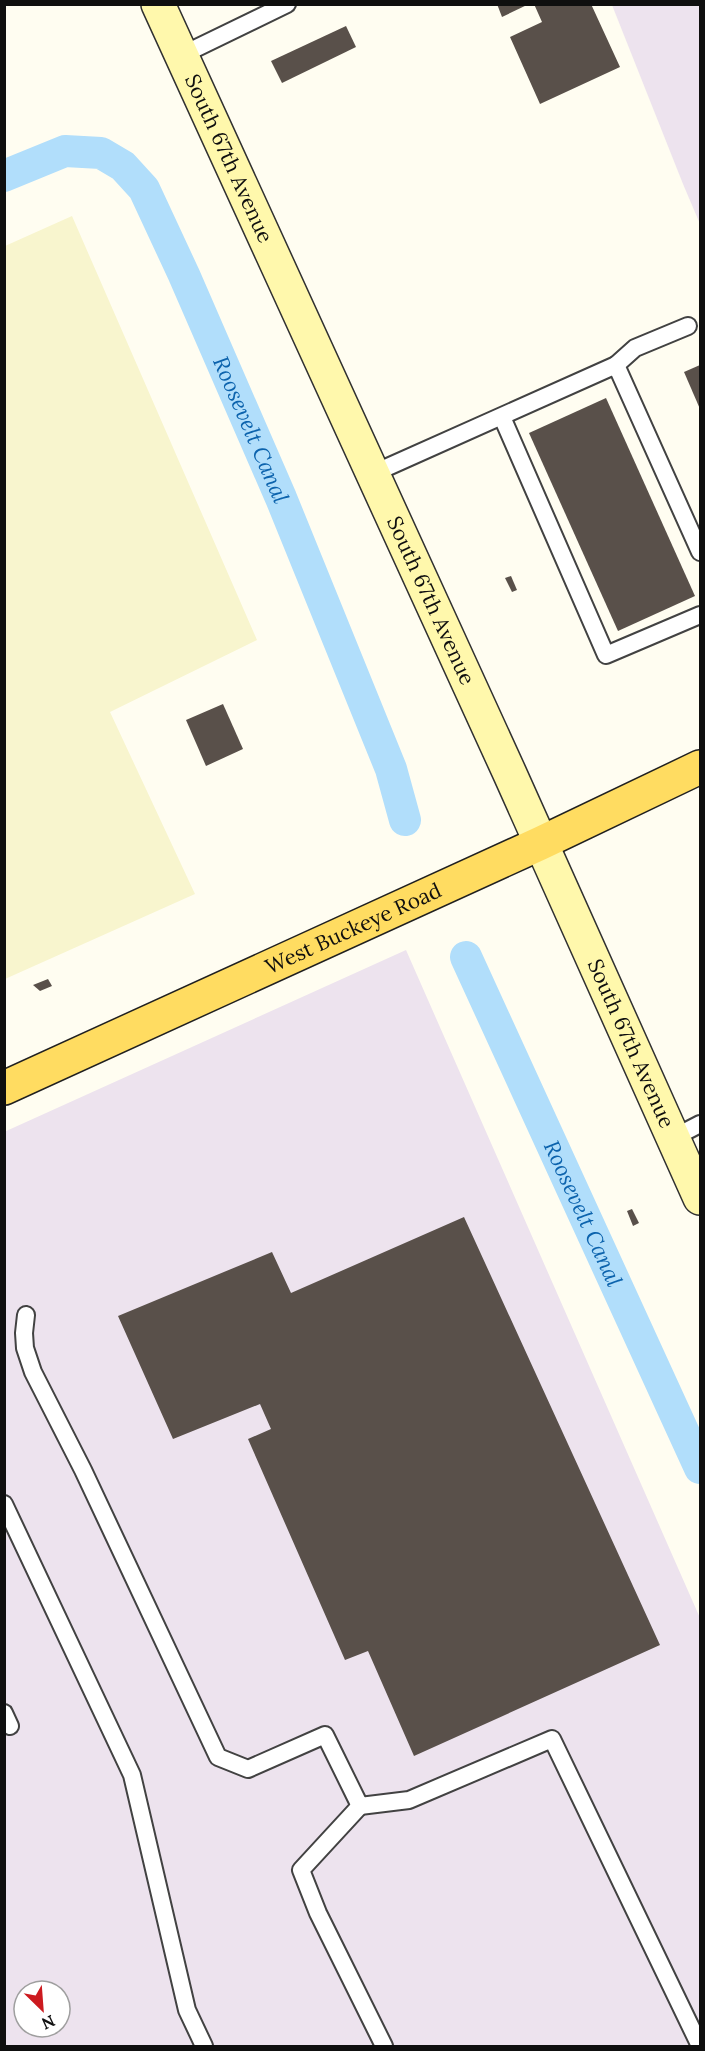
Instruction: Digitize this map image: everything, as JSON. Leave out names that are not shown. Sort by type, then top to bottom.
[{"type":"main road","name":"South 67th Avenue","points":[[158,4],[542,843],[687,1131],[700,1198]]},
{"type":"main road","name":"West Buckeye Road","points":[[4,1088],[542,843],[700,767]]},
{"type":"lane","points":[[180,56],[287,4]]},
{"type":"lane","points":[[372,474],[616,365],[635,348],[688,326]]},
{"type":"lane","points":[[616,365],[700,552]]},
{"type":"lane","points":[[502,417],[606,655],[700,615]]},
{"type":"lane","points":[[26,1315],[25,1348],[33,1372],[83,1470],[218,1757],[248,1769],[325,1735],[360,1806]]},
{"type":"lane","points":[[4,1504],[132,1775],[187,2010],[204,2046]]},
{"type":"lane","points":[[384,2046],[318,1913],[301,1870],[360,1806],[409,1800],[552,1739],[700,2046]]},
{"type":"shaded area","points":[[612,5],[700,5],[700,224],[683,184]]},
{"type":"shaded area","points":[[72,216],[257,640],[110,712],[195,894],[5,979],[5,246]]},
{"type":"shaded area","points":[[406,950],[700,1618],[700,2046],[5,2046],[4,1132]]},
{"type":"building","points":[[497,4],[529,4],[502,17]]},
{"type":"building","points":[[534,4],[591,4],[620,67],[540,104],[510,37],[542,22]]},
{"type":"building","points":[[346,26],[356,47],[282,83],[271,61]]},
{"type":"building","points":[[700,365],[700,409],[684,372]]},
{"type":"building","points":[[606,398],[695,596],[618,631],[529,433]]},
{"type":"building","points":[[511,576],[517,590],[512,592],[505,578]]},
{"type":"building","points":[[223,704],[243,749],[206,766],[186,720]]},
{"type":"building","points":[[48,979],[52,986],[40,991],[33,985]]},
{"type":"building","points":[[632,1209],[639,1223],[633,1226],[627,1211]]},
{"type":"building","points":[[464,1217],[660,1645],[414,1756],[368,1651],[345,1660],[248,1439],[271,1429],[260,1404],[173,1439],[118,1316],[272,1252],[291,1293]]},
{"type":"waterway","name":"Roosevelt Canal","points":[[4,176],[65,151],[101,153],[123,166],[144,189],[281,498],[391,769],[405,820]]},
{"type":"waterway","name":"Roosevelt Canal","points":[[466,957],[700,1468]]}]
